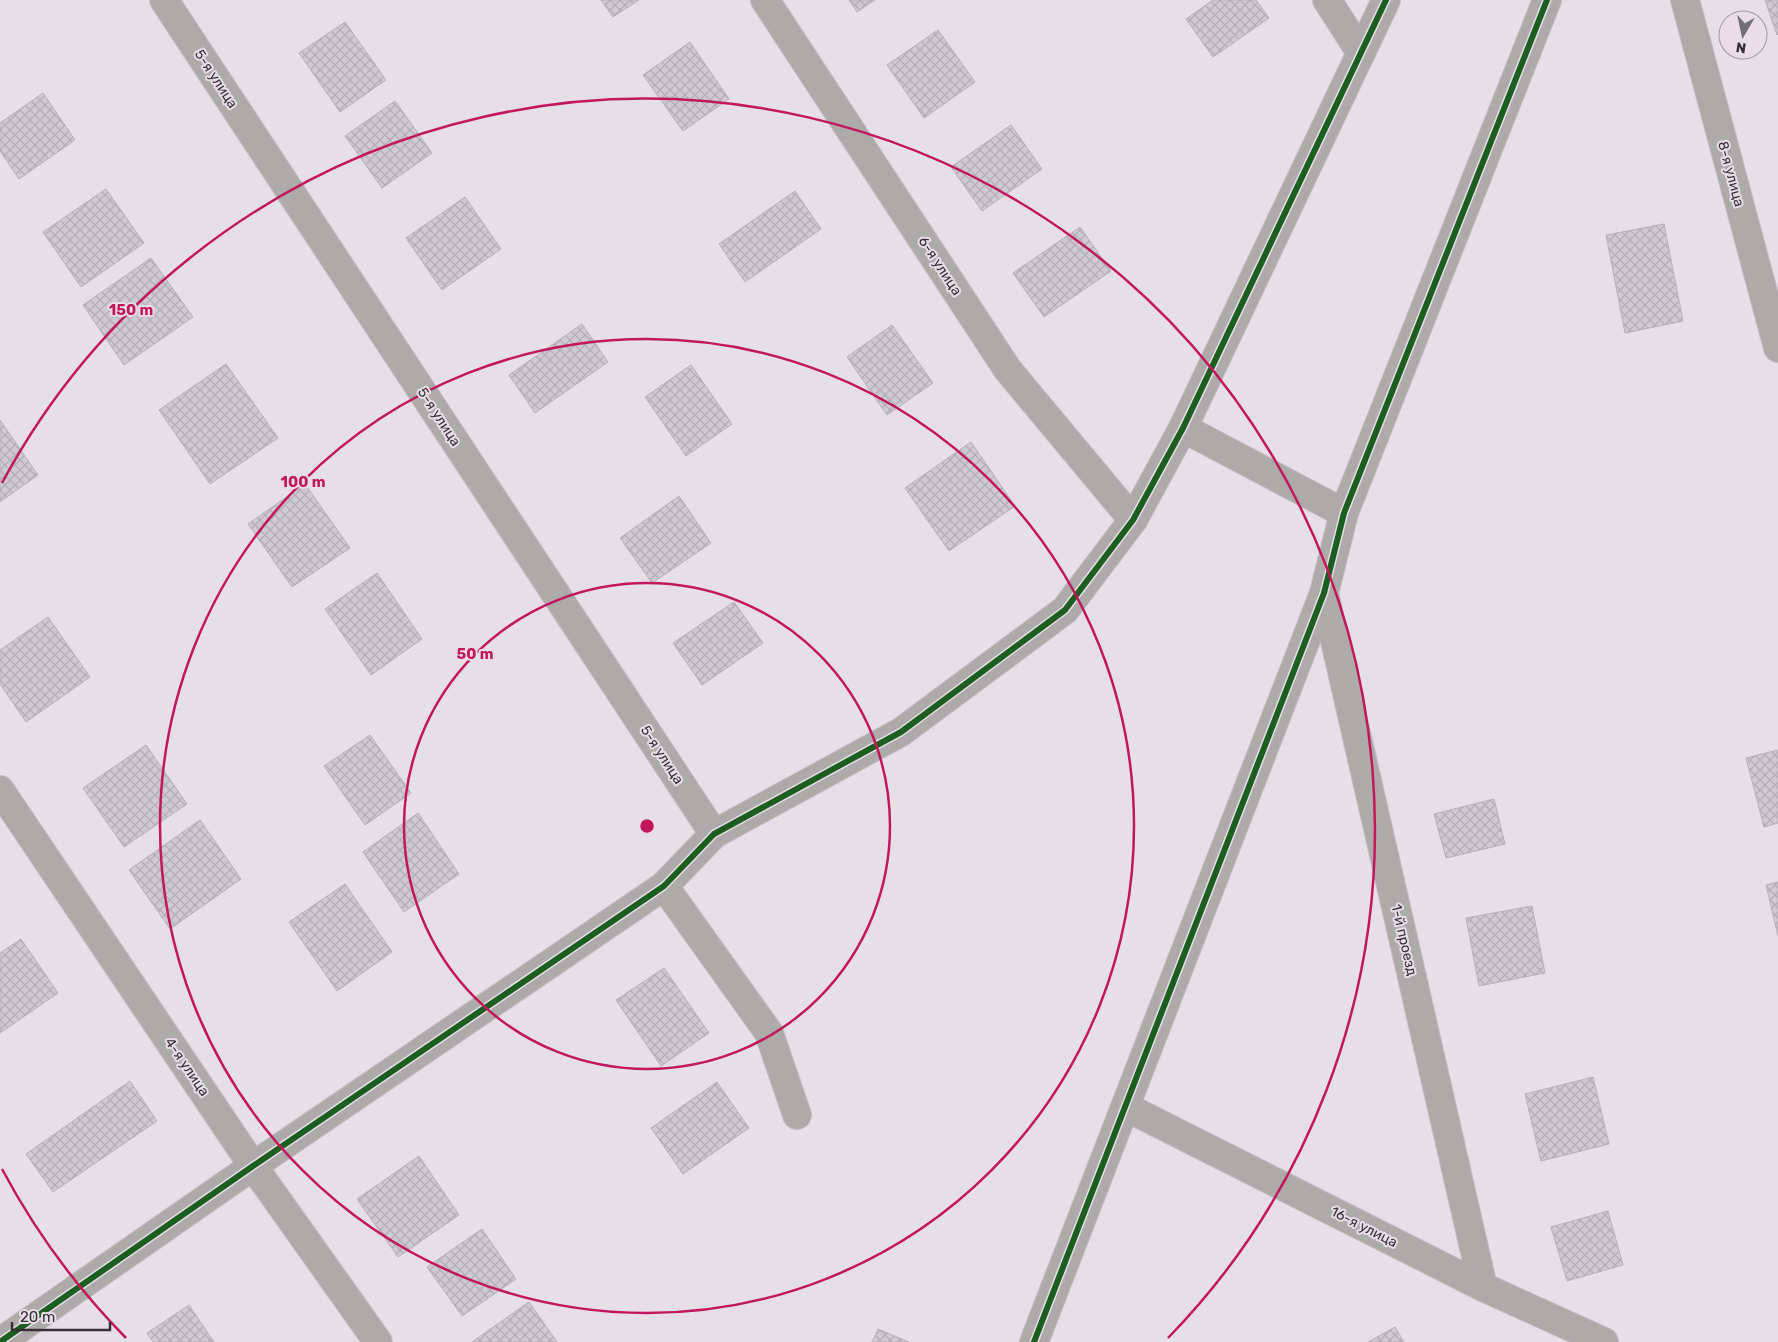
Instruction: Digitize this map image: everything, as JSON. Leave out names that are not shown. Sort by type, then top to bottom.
[{"type":"street","name":"5-я улица","points":[[164,0],[714,834]]},
{"type":"street","name":"6-я улица","points":[[765,0],[1008,370],[1133,520]]},
{"type":"street","points":[[1327,0],[1361,53]]},
{"type":"street","points":[[0,1342],[253,1166],[664,886],[714,834],[902,732],[1064,610],[1133,520],[1183,428],[1386,0]]},
{"type":"street","points":[[1034,1342],[1324,593],[1344,513],[1547,0]]},
{"type":"street","name":"8-я улица","points":[[1685,0],[1778,348]]},
{"type":"street","points":[[1183,428],[1344,513]]},
{"type":"street","name":"1-й проезд","points":[[1324,593],[1483,1287]]},
{"type":"street","name":"4-я улица","points":[[0,790],[253,1166],[378,1342]]},
{"type":"street","points":[[664,886],[769,1033],[797,1115]]},
{"type":"street","name":"16-я улица","points":[[1126,1107],[1483,1287],[1604,1342]]},
{"type":"building","points":[[601,0],[639,0],[613,17]]},
{"type":"building","points":[[849,0],[875,0],[857,12]]},
{"type":"building","points":[[1213,0],[1256,0],[1269,18],[1213,57],[1186,19]]},
{"type":"building","points":[[1765,0],[1778,0],[1777,35]]},
{"type":"building","points":[[345,22],[386,80],[340,112],[299,53]]},
{"type":"building","points":[[938,30],[975,82],[924,118],[887,65]]},
{"type":"building","points":[[690,42],[729,99],[683,131],[643,75]]},
{"type":"building","points":[[43,93],[75,140],[19,179],[0,151],[0,123]]},
{"type":"building","points":[[395,101],[432,153],[382,188],[345,136]]},
{"type":"building","points":[[1011,125],[1042,169],[982,211],[951,167]]},
{"type":"building","points":[[106,189],[144,243],[81,287],[43,232]]},
{"type":"building","points":[[795,191],[821,229],[745,282],[719,244]]},
{"type":"building","points":[[465,197],[501,249],[442,290],[406,238]]},
{"type":"building","points":[[1664,224],[1683,321],[1625,333],[1606,235]]},
{"type":"building","points":[[1080,227],[1111,271],[1044,317],[1013,273]]},
{"type":"building","points":[[151,258],[193,317],[124,365],[83,305]]},
{"type":"building","points":[[582,324],[608,362],[535,413],[509,375]]},
{"type":"building","points":[[892,325],[933,383],[887,415],[847,357]]},
{"type":"building","points":[[226,364],[278,438],[210,484],[159,410]]},
{"type":"building","points":[[691,365],[732,424],[686,456],[645,397]]},
{"type":"building","points":[[0,420],[38,475],[0,502]]},
{"type":"building","points":[[971,442],[1015,506],[949,551],[905,488]]},
{"type":"building","points":[[305,484],[350,548],[292,587],[248,524]]},
{"type":"building","points":[[679,496],[711,543],[652,583],[620,538]]},
{"type":"building","points":[[377,573],[422,639],[371,675],[325,609]]},
{"type":"building","points":[[734,602],[763,643],[702,685],[673,643]]},
{"type":"building","points":[[48,617],[90,677],[26,722],[0,684],[0,650]]},
{"type":"building","points":[[370,735],[411,793],[365,825],[324,766]]},
{"type":"building","points":[[146,745],[187,804],[124,847],[83,788]]},
{"type":"building","points":[[1778,750],[1778,823],[1764,827],[1746,758]]},
{"type":"building","points":[[1494,799],[1505,844],[1446,858],[1434,814]]},
{"type":"building","points":[[418,813],[459,874],[404,912],[363,852]]},
{"type":"building","points":[[200,820],[241,879],[170,929],[129,870]]},
{"type":"building","points":[[1778,882],[1778,936],[1766,885]]},
{"type":"building","points":[[345,884],[392,952],[337,991],[289,922]]},
{"type":"building","points":[[1532,906],[1545,973],[1479,986],[1466,918]]},
{"type":"building","points":[[21,939],[58,993],[0,1033],[0,953]]},
{"type":"building","points":[[664,968],[709,1033],[661,1066],[616,1000]]},
{"type":"building","points":[[1593,1077],[1609,1144],[1541,1161],[1525,1094]]},
{"type":"building","points":[[130,1081],[157,1121],[53,1192],[26,1154]]},
{"type":"building","points":[[717,1082],[749,1128],[683,1174],[651,1128]]},
{"type":"building","points":[[419,1156],[459,1215],[398,1257],[357,1199]]},
{"type":"building","points":[[1608,1211],[1623,1265],[1567,1281],[1551,1227]]},
{"type":"building","points":[[482,1229],[516,1279],[462,1316],[427,1267]]},
{"type":"building","points":[[529,1302],[557,1342],[472,1342]]},
{"type":"building","points":[[189,1305],[214,1342],[153,1342],[147,1333]]},
{"type":"building","points":[[1395,1327],[1404,1342],[1368,1342]]},
{"type":"building","points":[[878,1329],[909,1342],[872,1342]]},
{"type":"cycle path","points":[[0,1342],[253,1166],[664,886],[714,834],[901,732],[1065,610],[1133,520],[1183,428],[1386,0]]},
{"type":"cycle path","points":[[1034,1342],[1324,593],[1344,513],[1547,0]]}]
